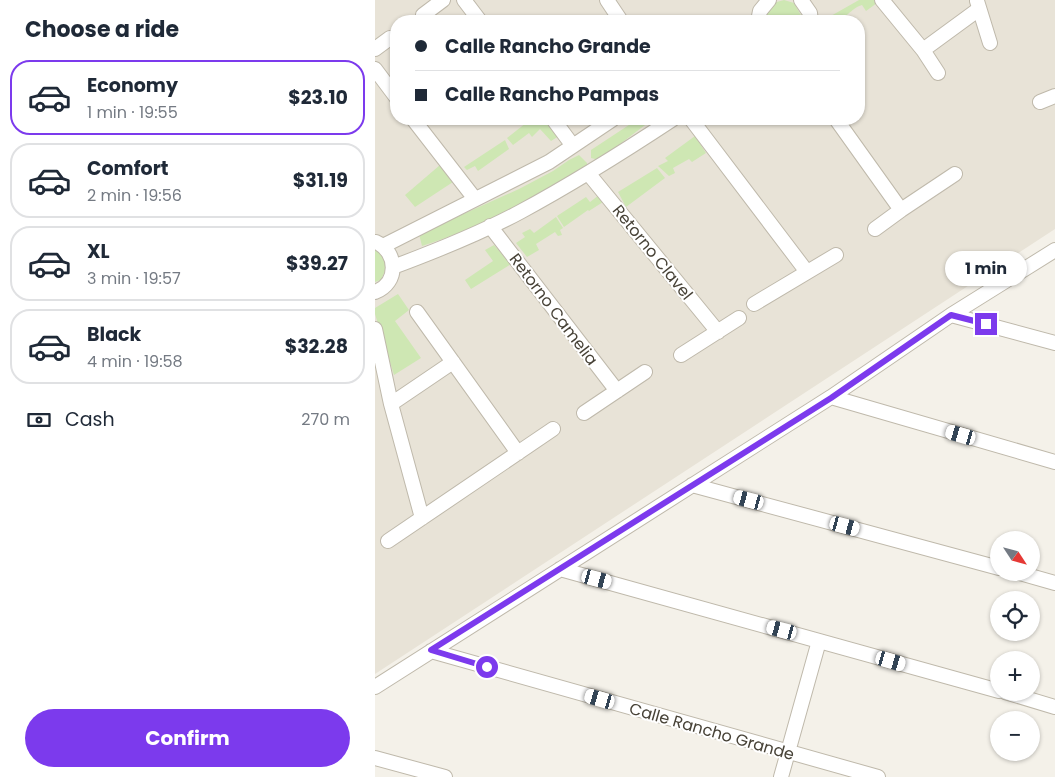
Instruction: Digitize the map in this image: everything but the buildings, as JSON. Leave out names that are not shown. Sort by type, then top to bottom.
[{"type":"street","points":[[423,15],[443,0]]},
{"type":"street","points":[[464,0],[475,15]]},
{"type":"street","points":[[607,0],[617,15]]},
{"type":"street","points":[[757,11],[769,0]]},
{"type":"street","points":[[882,0],[923,50],[938,73]]},
{"type":"street","points":[[805,1],[810,15]]},
{"type":"street","points":[[923,50],[978,5],[990,43]]},
{"type":"street","points":[[375,50],[390,38]]},
{"type":"street","points":[[375,69],[390,89]]},
{"type":"street","points":[[1040,102],[1055,96]]},
{"type":"street","points":[[418,125],[475,199]]},
{"type":"street","points":[[557,125],[573,146]]},
{"type":"street","points":[[375,292],[386,286],[392,277],[393,267],[391,255],[379,244],[549,162],[604,125]]},
{"type":"street","points":[[393,267],[437,251],[519,213],[588,173],[664,125]]},
{"type":"street","points":[[696,125],[807,272]]},
{"type":"street","points":[[840,125],[901,210]]},
{"type":"street","name":"Retorno Clavel","points":[[588,173],[718,332]]},
{"type":"street","points":[[875,229],[955,174]]},
{"type":"street","name":"Retorno Camelia","points":[[490,226],[617,391]]},
{"type":"street","points":[[375,687],[831,398],[951,315],[1055,250]]},
{"type":"street","points":[[754,304],[836,255]]},
{"type":"street","points":[[417,312],[518,453]]},
{"type":"street","points":[[951,315],[1055,342]]},
{"type":"street","points":[[681,355],[739,318]]},
{"type":"street","points":[[375,329],[391,404],[422,518]]},
{"type":"street","points":[[391,404],[453,362]]},
{"type":"street","points":[[584,413],[645,372]]},
{"type":"street","points":[[831,398],[1055,462]]},
{"type":"street","points":[[388,541],[553,429]]},
{"type":"street","points":[[692,485],[990,566]]},
{"type":"street","points":[[560,569],[990,688]]},
{"type":"street","points":[[1040,579],[1055,583]]},
{"type":"street","points":[[781,777],[819,640]]},
{"type":"street","name":"Calle Rancho Grande","points":[[431,650],[878,777]]},
{"type":"street","points":[[1035,701],[1055,707]]},
{"type":"street","points":[[375,758],[445,777]]},
{"type":"shaded area","points":[[375,0],[1055,0],[1055,229],[375,674]]},
{"type":"green space","points":[[784,0],[794,3],[801,15],[765,15],[773,3]]},
{"type":"green space","points":[[859,0],[875,0],[877,3],[866,11],[862,5],[847,15],[833,15]]},
{"type":"green space","points":[[523,125],[551,125],[559,136],[551,141],[540,129],[532,137],[529,133],[513,145],[507,138]]},
{"type":"green space","points":[[629,125],[645,125],[599,160],[591,158],[591,150]]},
{"type":"green space","points":[[695,136],[706,153],[692,162],[689,159],[673,168],[675,173],[669,176],[658,166],[668,161],[665,158]]},
{"type":"green space","points":[[505,140],[509,149],[478,171],[475,166],[467,170],[464,167]]},
{"type":"green space","points":[[579,155],[587,163],[587,170],[485,221],[444,239],[422,246],[419,234],[519,189]]},
{"type":"green space","points":[[440,165],[453,182],[415,207],[405,195]]},
{"type":"green space","points":[[657,168],[665,178],[626,207],[618,192]]},
{"type":"green space","points":[[599,195],[603,202],[564,227],[557,216],[586,197],[590,202]]},
{"type":"green space","points":[[556,217],[563,228],[560,230],[562,235],[558,236],[555,232],[536,244],[539,250],[527,257],[516,243],[525,237],[522,233],[530,229],[534,233]]},
{"type":"green space","points":[[494,245],[511,264],[471,289],[465,280],[493,261],[485,250]]},
{"type":"green space","points":[[375,246],[383,254],[386,265],[381,280],[375,282]]},
{"type":"green space","points":[[398,294],[409,310],[395,321],[421,358],[394,375],[375,314],[375,308]]},
{"type":"route","points":[[487,667],[431,650],[831,398],[951,315],[986,324]]}]
